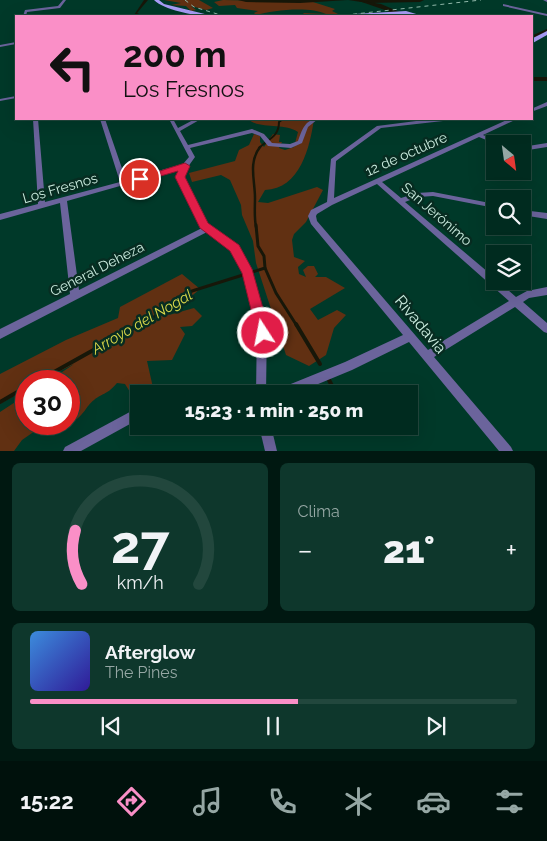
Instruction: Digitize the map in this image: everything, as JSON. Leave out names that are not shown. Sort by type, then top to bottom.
[{"type":"main road","points":[[156,0],[162,5],[206,15]]},
{"type":"main road","points":[[375,15],[406,13],[415,15]]},
{"type":"main road","points":[[533,41],[546,33]]},
{"type":"street","points":[[25,15],[25,11],[59,7],[65,0]]},
{"type":"street","points":[[504,5],[547,15]]},
{"type":"street","points":[[0,46],[15,43]]},
{"type":"street","points":[[0,100],[15,97]]},
{"type":"street","points":[[533,110],[547,104]]},
{"type":"street","points":[[35,120],[42,206]]},
{"type":"street","points":[[102,120],[124,183]]},
{"type":"street","points":[[173,120],[188,146],[192,157],[180,177],[207,229],[234,248],[249,276],[262,323],[261,385]]},
{"type":"street","points":[[178,130],[197,120]]},
{"type":"street","points":[[188,146],[252,131],[262,134],[268,143],[281,146],[297,144],[306,126],[315,120]]},
{"type":"street","points":[[380,120],[386,125]]},
{"type":"street","points":[[330,203],[334,160],[373,130],[386,125],[434,120]]},
{"type":"street","name":"12 de octubre","points":[[312,216],[314,212],[330,203],[510,120]]},
{"type":"street","points":[[479,135],[486,138]]},
{"type":"street","points":[[531,148],[547,145]]},
{"type":"street","name":"Los Fresnos","points":[[0,218],[185,166]]},
{"type":"street","name":"San Jerónimo","points":[[377,181],[547,329]]},
{"type":"street","points":[[401,201],[417,195],[433,194],[486,204]]},
{"type":"street","points":[[63,200],[75,296]]},
{"type":"street","points":[[531,213],[547,216]]},
{"type":"street","name":"Rivadavia","points":[[312,216],[314,222],[507,451]]},
{"type":"street","name":"General Deheza","points":[[0,334],[207,229]]},
{"type":"street","points":[[427,356],[534,292],[547,291]]},
{"type":"street","points":[[302,385],[348,366],[410,336]]},
{"type":"street","points":[[69,451],[130,418]]},
{"type":"street","points":[[267,435],[271,451]]},
{"type":"shaded area","points":[[164,0],[199,0],[213,8],[206,10],[191,6],[196,10],[191,11],[186,6],[171,5],[181,3]]},
{"type":"shaded area","points":[[223,0],[313,2],[335,9],[332,11],[340,15],[305,15],[303,13],[326,14],[301,9],[281,10],[256,15],[254,13],[258,11],[237,8],[235,5],[219,6],[214,2]]},
{"type":"shaded area","points":[[238,0],[348,0],[300,3],[246,2]]},
{"type":"shaded area","points":[[348,0],[424,0],[420,2],[368,3]]},
{"type":"shaded area","points":[[250,120],[314,120],[306,154],[295,174],[277,188],[265,190],[258,202],[268,203],[317,187],[323,190],[306,222],[294,234],[292,240],[294,257],[305,261],[298,267],[299,274],[306,277],[303,270],[308,266],[314,266],[318,274],[315,277],[326,277],[345,288],[310,309],[318,320],[337,310],[346,315],[334,328],[326,355],[309,366],[286,355],[256,263],[253,241],[230,180],[221,175],[192,182],[189,173],[235,161],[239,150],[249,145],[254,134],[260,136],[260,142],[264,147],[273,134],[280,135],[279,142],[282,142],[279,148],[285,150],[294,147],[298,132],[286,127]]},
{"type":"shaded area","points":[[182,274],[200,289],[169,315],[194,308],[202,316],[192,326],[180,327],[185,334],[172,360],[147,361],[152,385],[130,385],[130,392],[125,384],[117,383],[108,392],[94,400],[80,416],[80,370],[65,370],[74,364],[62,370],[15,370],[15,395],[0,404],[0,374],[66,340],[118,318],[120,307]]},
{"type":"shaded area","points":[[15,402],[15,435],[29,435],[22,440],[14,451],[0,451],[0,412]]},
{"type":"waterway","points":[[138,15],[135,14],[146,0]]},
{"type":"waterway","points":[[359,0],[379,5],[404,15]]},
{"type":"waterway","points":[[533,37],[547,30]]},
{"type":"waterway","points":[[533,79],[547,79]]},
{"type":"waterway","name":"Arroyo del Nogal","points":[[260,147],[275,134],[279,127],[279,122],[282,120]]},
{"type":"waterway","name":"Arroyo del Nogal","points":[[256,227],[253,165],[260,147]]},
{"type":"waterway","name":"Arroyo del Nogal","points":[[256,225],[258,246],[264,256],[265,268]]},
{"type":"waterway","name":"Arroyo del Nogal","points":[[138,326],[173,306],[192,291],[265,268]]},
{"type":"waterway","points":[[265,268],[276,293],[297,326]]},
{"type":"waterway","name":"Arroyo del Nogal","points":[[58,370],[140,324]]},
{"type":"waterway","points":[[296,324],[320,364]]},
{"type":"waterway","points":[[329,380],[332,385]]},
{"type":"waterway","name":"Arroyo del Nogal","points":[[0,402],[15,393]]},
{"type":"railway","points":[[185,0],[194,7],[221,15]]},
{"type":"railway","points":[[346,15],[481,0]]},
{"type":"route","points":[[140,179],[185,166],[180,177],[204,226],[238,251],[248,272],[263,333]]}]
